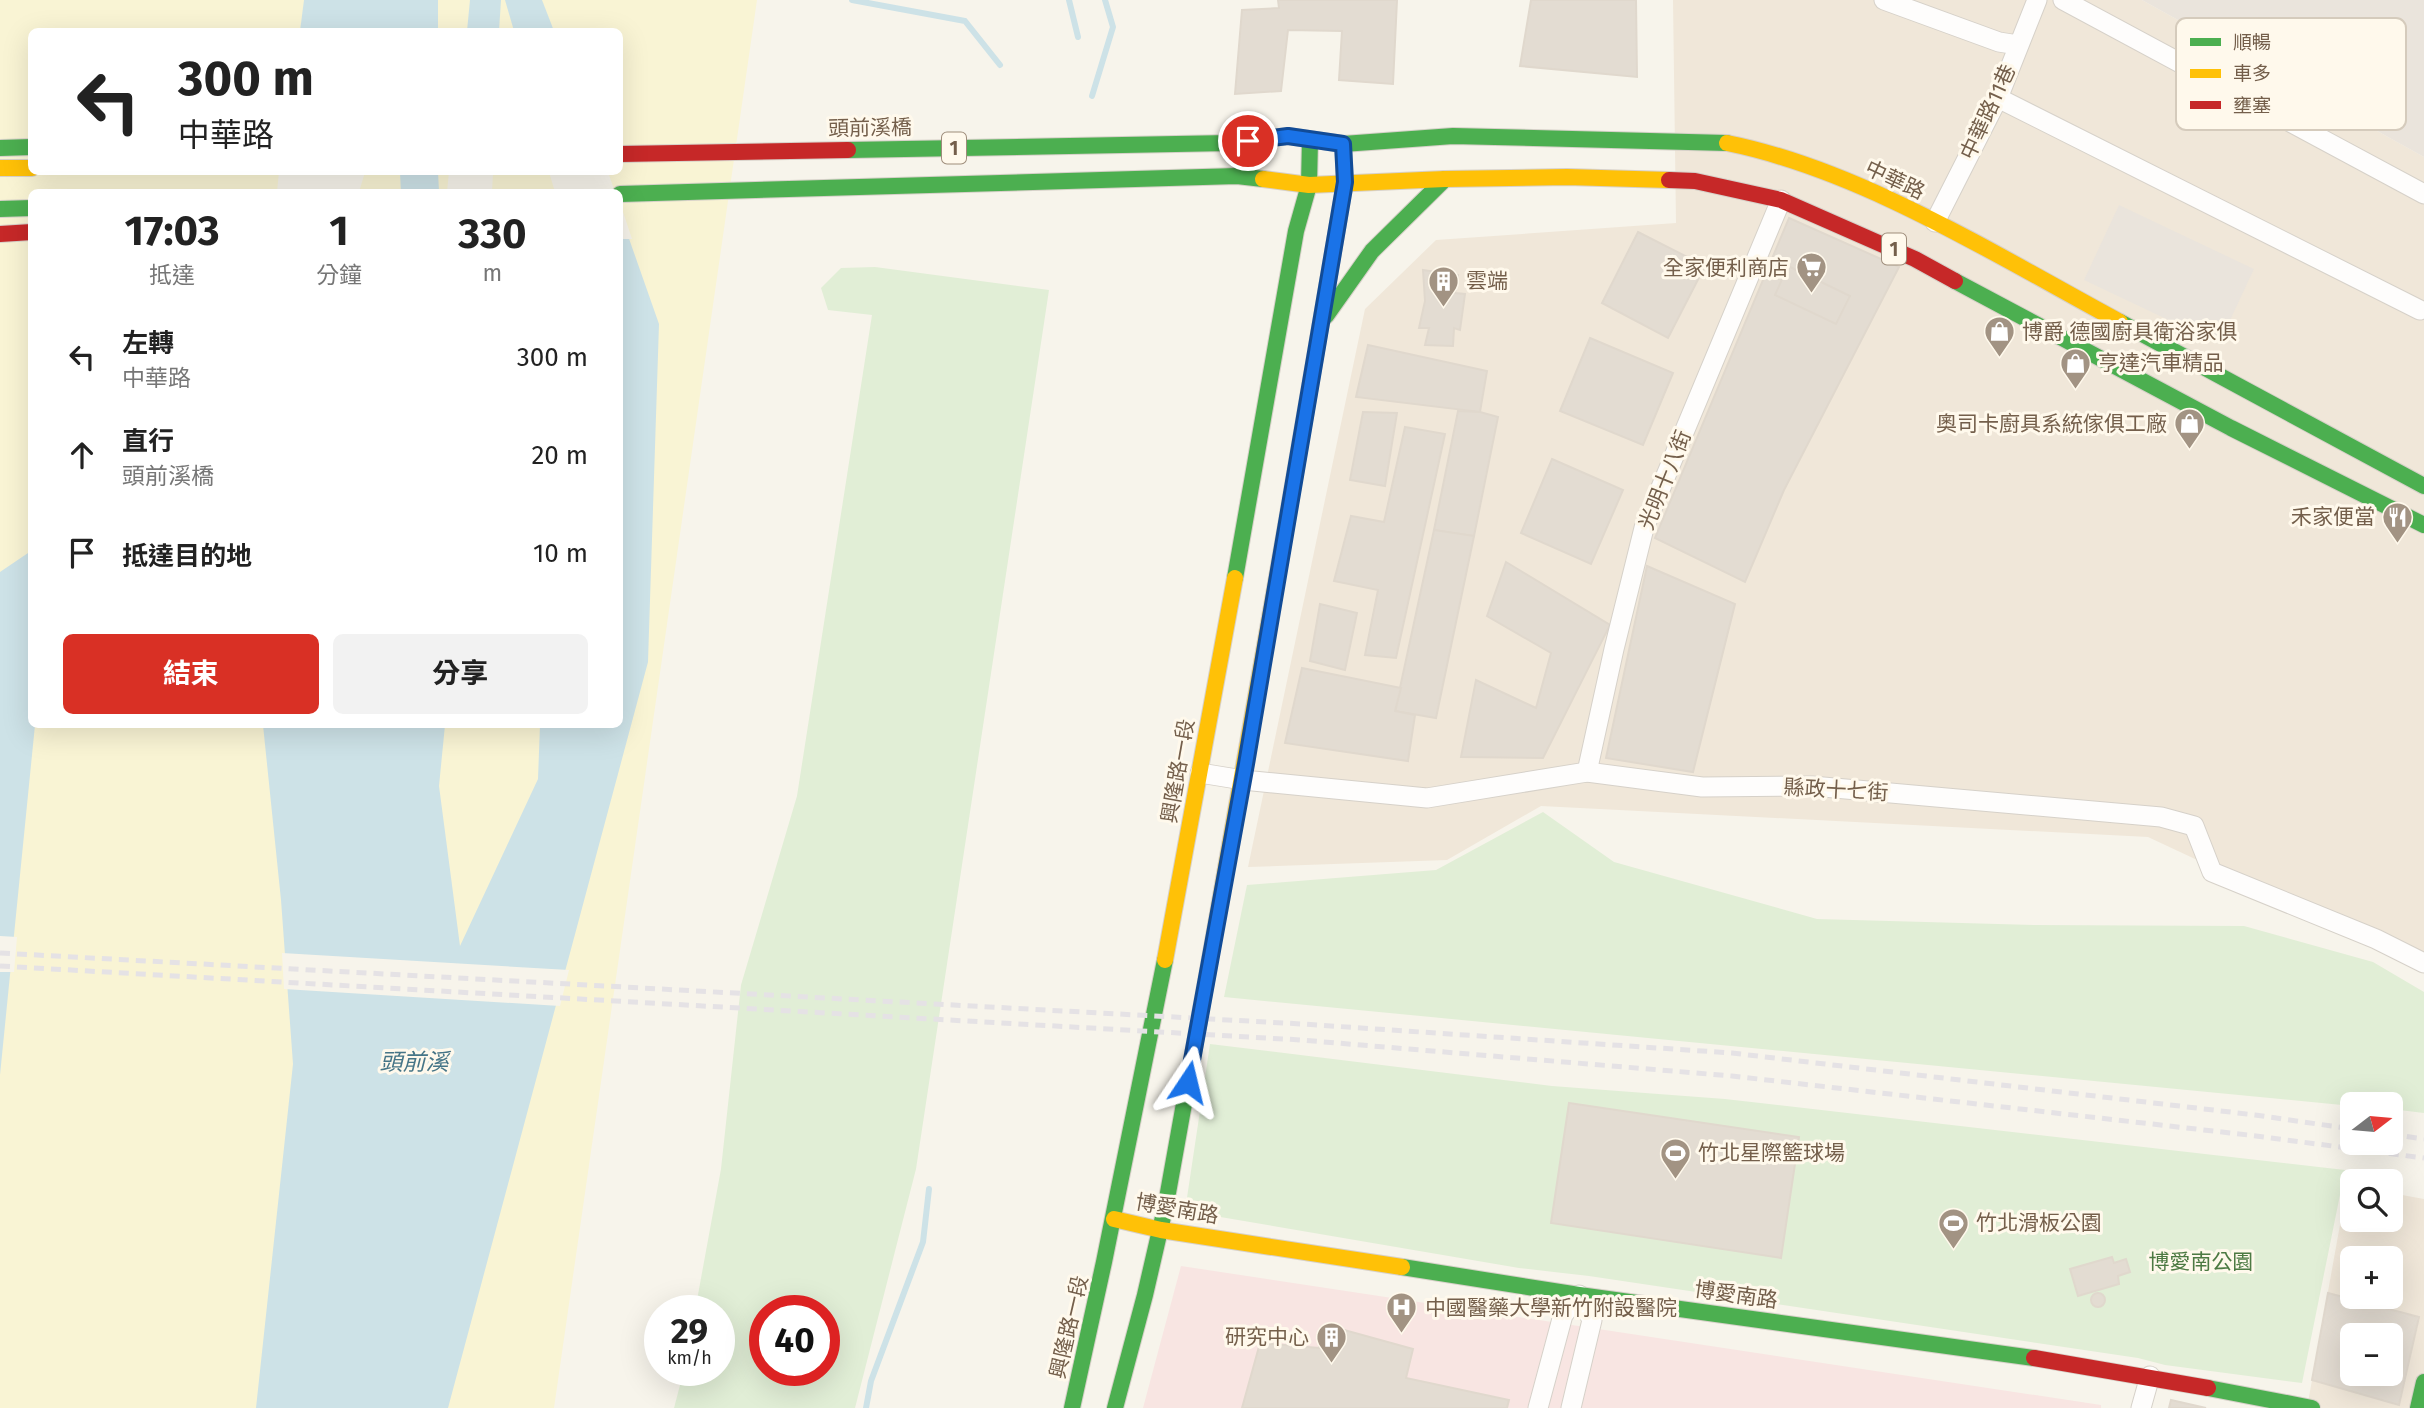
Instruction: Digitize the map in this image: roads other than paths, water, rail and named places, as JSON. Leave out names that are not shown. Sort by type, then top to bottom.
[{"type":"main road","name":"中華路","points":[[1288,136],[1343,144],[1453,136],[1729,143],[1807,166],[1864,188],[1935,222],[2424,486]]},
{"type":"main road","name":"頭前溪橋","points":[[623,154],[1229,143],[1288,136]]},
{"type":"main road","name":"興隆路一段","points":[[1072,1408],[1114,1219],[1200,773],[1296,232],[1309,185],[1310,140]]},
{"type":"main road","points":[[1115,1408],[1161,1230],[1243,780],[1345,182],[1343,144]]},
{"type":"main road","points":[[0,148],[28,147]]},
{"type":"main road","points":[[0,168],[28,168]]},
{"type":"main road","name":"1","points":[[623,194],[1237,176],[1309,185],[1567,177],[1695,180],[1781,200],[1915,259],[2231,428],[2424,525]]},
{"type":"main road","points":[[1322,321],[1372,251],[1445,179]]},
{"type":"main road","points":[[0,209],[28,208]]},
{"type":"main road","points":[[0,234],[28,232]]},
{"type":"main road","name":"博愛南路","points":[[1114,1219],[1161,1230],[1579,1295],[1814,1326],[2150,1376],[2312,1408]]},
{"type":"main road","points":[[2418,1408],[2424,1382]]},
{"type":"street","points":[[1884,0],[1999,42],[2018,45]]},
{"type":"street","name":"中華路11巷","points":[[1935,222],[1998,98],[2037,0]]},
{"type":"street","points":[[2063,0],[2176,61]]},
{"type":"street","points":[[1998,98],[2420,310]]},
{"type":"street","points":[[2305,130],[2424,194]]},
{"type":"street","name":"光明十八街","points":[[1587,772],[1644,528],[1781,200]]},
{"type":"street","name":"縣政十七街","points":[[1200,773],[1243,780],[1427,798],[1587,772],[1702,787],[1812,786],[2161,817],[2194,826],[2212,872],[2376,939],[2424,963]]},
{"type":"street","points":[[1538,1408],[1563,1315],[1579,1295],[1592,1320],[1571,1408]]},
{"type":"street","points":[[2141,1408],[2150,1376]]},
{"type":"water","points":[[304,0],[413,0],[404,28],[300,28]]},
{"type":"water","points":[[470,0],[501,0],[499,28],[467,28]]},
{"type":"water","points":[[505,0],[542,0],[553,28],[513,28]]},
{"type":"water","name":"頭前溪","points":[[623,222],[659,324],[648,662],[448,1408],[256,1408],[293,1064],[281,900],[263,728],[445,728],[439,786],[460,946],[538,779],[540,728],[623,728]]},
{"type":"water","points":[[28,553],[28,728],[35,728],[0,1075],[0,572]]},
{"type":"waterway","name":"頭前溪","points":[[419,0],[419,28]]},
{"type":"waterway","points":[[852,0],[965,21],[1000,65]]},
{"type":"waterway","points":[[1069,0],[1078,37]]},
{"type":"waterway","points":[[1092,96],[1113,27],[1105,0]]},
{"type":"waterway","name":"頭前溪","points":[[419,175],[420,189]]},
{"type":"waterway","points":[[866,1408],[871,1381],[923,1242],[929,1189]]},
{"type":"railway","points":[[0,953],[1302,1024],[1732,1053],[2340,1127]]},
{"type":"railway","points":[[0,966],[1301,1040],[1732,1076],[2248,1135],[2424,1158]]},
{"type":"railway","points":[[2403,1136],[2424,1139]]},
{"type":"place","name":"全家便利商店","points":[[1812,295]]},
{"type":"place","name":"雲端","points":[[1443,308]]},
{"type":"place","name":"博爵 德國廚具衛浴家俱","points":[[1999,359]]},
{"type":"place","name":"亨達汽車精品","points":[[2075,390]]},
{"type":"place","name":"奧司卡廚具系統傢俱工廠","points":[[2190,451]]},
{"type":"place","name":"禾家便當","points":[[2398,544]]},
{"type":"place","name":"竹北星際籃球場","points":[[1675,1180]]},
{"type":"place","name":"竹北滑板公園","points":[[1953,1250]]},
{"type":"place","name":"中國醫藥大學新竹附設醫院","points":[[1402,1335]]},
{"type":"place","name":"研究中心","points":[[1332,1364]]},
{"type":"park label","name":"博愛南公園","points":[[2201,1262]]}]
